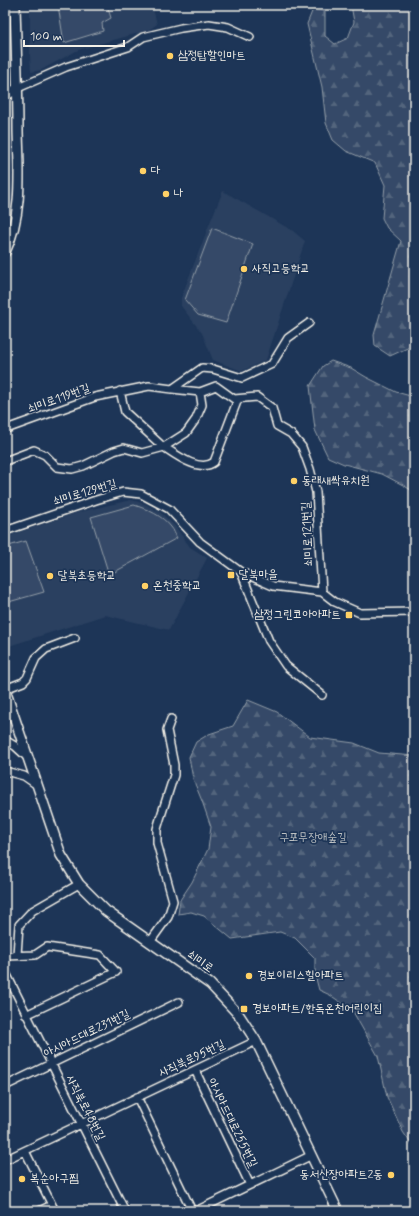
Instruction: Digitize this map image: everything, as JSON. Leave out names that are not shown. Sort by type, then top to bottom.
[{"type":"main road","points":[[5,252],[12,237],[18,210],[18,88],[14,5]]},
{"type":"main road","points":[[5,96],[18,88]]},
{"type":"main road","name":"쇠미로","points":[[5,690],[61,855],[79,884],[106,911],[210,984],[238,1015],[256,1041],[310,1156],[338,1211]]},
{"type":"street","points":[[18,88],[66,67],[128,47],[143,37],[181,28],[209,24],[228,27],[250,37]]},
{"type":"street","points":[[172,389],[202,368],[213,369],[242,378],[272,364],[288,338],[309,323]]},
{"type":"street","name":"쇠미로119번길","points":[[5,429],[63,410],[95,397],[120,391],[149,386],[200,392]]},
{"type":"street","points":[[5,461],[34,450],[45,455],[57,467],[72,469],[83,466],[114,451],[124,448],[142,454],[162,447],[186,433],[196,419],[202,405],[200,392],[216,386],[234,399],[238,399],[214,462],[211,464],[201,465],[186,462],[162,447],[125,412],[120,391]]},
{"type":"street","name":"쇠미로121번길","points":[[238,399],[257,397],[272,408],[277,426],[291,434],[302,447],[316,492],[322,592]]},
{"type":"street","name":"쇠미로129번길","points":[[5,531],[96,500],[123,492],[134,492],[146,495],[169,509],[200,542],[241,572],[273,586],[322,592],[335,602],[360,613],[414,612]]},
{"type":"street","points":[[241,572],[269,641],[286,666],[322,695]]},
{"type":"street","points":[[5,690],[27,678],[36,658],[46,649],[76,638]]},
{"type":"street","points":[[150,942],[168,916],[173,901],[157,843],[157,829],[174,775],[174,765],[167,730],[171,719]]},
{"type":"street","name":"쇠미로","points":[[5,740],[15,746],[27,757]]},
{"type":"street","points":[[5,771],[24,776],[37,785]]},
{"type":"street","points":[[17,955],[19,925],[32,912],[79,884]]},
{"type":"street","points":[[5,956],[35,955],[47,948],[100,955],[116,972],[26,1015]]},
{"type":"street","name":"사직북로48번길","points":[[5,971],[125,1211]]},
{"type":"street","name":"아시아드대로231번길","points":[[5,1086],[179,1002]]},
{"type":"street","name":"사직북로95번길","points":[[5,1160],[256,1041]]},
{"type":"street","name":"아시아드대로255번길","points":[[195,1070],[250,1185]]},
{"type":"street","points":[[137,1098],[192,1211]]},
{"type":"street","points":[[26,1151],[54,1208],[39,1211]]},
{"type":"street","points":[[196,1211],[310,1156]]},
{"type":"shaded area","points":[[30,5],[152,5],[157,24],[149,30],[78,50],[41,70],[31,72]]},
{"type":"shaded area","name":"사직고등학교","points":[[223,191],[293,231],[305,241],[266,360],[242,371],[213,360],[202,333],[181,306],[181,298]]},
{"type":"shaded area","points":[[131,500],[145,504],[161,513],[175,526],[190,547],[207,558],[169,630],[105,615],[6,647],[5,537],[79,512]]},
{"type":"green space","points":[[58,5],[107,5],[111,18],[102,23],[103,31],[64,43]]},
{"type":"green space","points":[[351,5],[414,5],[414,345],[390,356],[375,346],[374,335],[401,241],[387,228],[382,218],[385,185],[375,163],[346,151],[333,140],[326,123],[322,87],[307,24],[313,9],[325,11],[325,36],[335,44],[348,38],[354,22]]},
{"type":"green space","points":[[212,228],[253,244],[226,323],[198,315],[185,300]]},
{"type":"green space","points":[[331,361],[351,368],[396,392],[414,397],[414,492],[382,474],[344,464],[328,457],[315,430],[310,386],[323,366]]},
{"type":"green space","points":[[134,505],[164,519],[172,528],[177,538],[109,575],[91,517]]},
{"type":"green space","points":[[26,541],[44,592],[5,603],[5,547]]},
{"type":"green space","name":"구포무장애숲길","points":[[248,700],[277,712],[310,737],[354,743],[379,753],[414,756],[414,1148],[403,1132],[387,1097],[378,1056],[352,1010],[330,995],[319,990],[315,975],[315,958],[295,938],[280,932],[232,939],[204,916],[191,912],[178,914],[180,900],[192,882],[208,849],[211,827],[193,779],[189,757],[196,742],[209,734],[233,726]]},
{"type":"place","name":"삼정탑할인마트","points":[[170,56]]},
{"type":"place","name":"다","points":[[143,171]]},
{"type":"place","name":"나","points":[[166,194]]},
{"type":"place","name":"사직고등학교","points":[[244,269]]},
{"type":"place","name":"동래새싹유치원","points":[[294,481]]},
{"type":"place","name":"달북마을","points":[[231,575]]},
{"type":"place","name":"달북초등학교","points":[[50,576]]},
{"type":"place","name":"온천중학교","points":[[145,586]]},
{"type":"place","name":"삼정그린코아아파트","points":[[349,615]]},
{"type":"place","name":"경보이리스힐아파트","points":[[249,976]]},
{"type":"place","name":"경보아파트/한독온천어린이집","points":[[244,1009]]},
{"type":"place","name":"동서산장아파트2동","points":[[391,1175]]},
{"type":"place","name":"복순아구찜","points":[[22,1179]]}]
